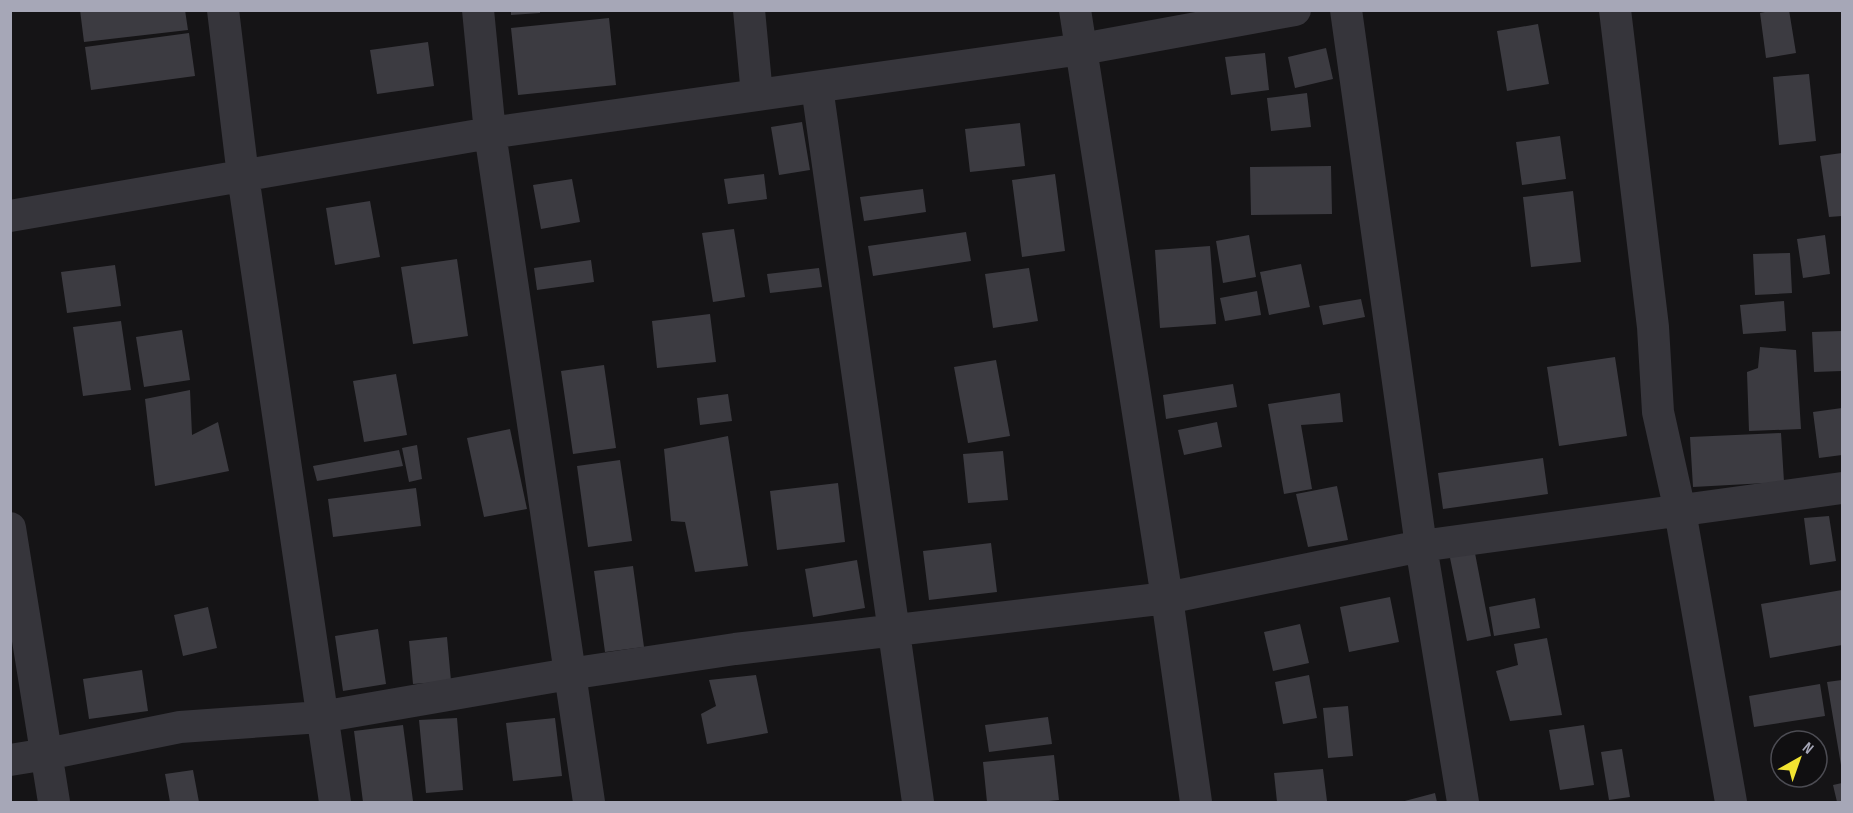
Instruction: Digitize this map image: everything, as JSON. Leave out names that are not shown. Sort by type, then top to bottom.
[{"type":"street","points":[[223,10],[243,176],[335,802]]},
{"type":"street","points":[[477,10],[490,133],[589,802]]},
{"type":"street","points":[[749,10],[757,95]]},
{"type":"street","points":[[1075,10],[1167,597],[1196,802]]},
{"type":"street","points":[[10,216],[490,133],[1082,49],[1295,10]]},
{"type":"street","points":[[1346,10],[1421,546],[1463,802]]},
{"type":"street","points":[[1615,10],[1653,327],[1658,412],[1680,511],[1731,802]]},
{"type":"street","points":[[817,87],[918,802]]},
{"type":"street","points":[[10,760],[180,727],[321,717],[569,674],[735,649],[1167,597],[1421,546],[1842,488]]},
{"type":"street","points":[[10,528],[54,802]]},
{"type":"building","points":[[80,10],[185,10],[188,30],[84,42]]},
{"type":"building","points":[[511,10],[540,10],[540,13],[511,15]]},
{"type":"building","points":[[1789,10],[1796,53],[1766,58],[1760,13]]},
{"type":"building","points":[[609,18],[616,85],[518,95],[511,28]]},
{"type":"building","points":[[1538,24],[1549,84],[1507,91],[1497,31]]},
{"type":"building","points":[[189,33],[195,76],[91,90],[85,47]]},
{"type":"building","points":[[428,42],[434,86],[377,94],[370,50]]},
{"type":"building","points":[[1326,48],[1333,79],[1295,88],[1288,57]]},
{"type":"building","points":[[1265,53],[1269,90],[1231,95],[1225,57]]},
{"type":"building","points":[[1809,74],[1816,141],[1779,145],[1773,77]]},
{"type":"building","points":[[1307,93],[1311,127],[1271,131],[1267,98]]},
{"type":"building","points":[[802,122],[810,170],[779,175],[771,127]]},
{"type":"building","points":[[1020,123],[1025,166],[970,172],[965,129]]},
{"type":"building","points":[[1560,136],[1566,179],[1522,185],[1516,142]]},
{"type":"building","points":[[1842,153],[1842,216],[1829,217],[1820,156]]},
{"type":"building","points":[[1331,166],[1332,214],[1251,215],[1250,167]]},
{"type":"building","points":[[764,174],[767,199],[728,204],[724,179]]},
{"type":"building","points":[[1055,174],[1065,251],[1022,257],[1012,180]]},
{"type":"building","points":[[572,179],[580,222],[541,229],[533,185]]},
{"type":"building","points":[[923,189],[926,212],[864,221],[860,197]]},
{"type":"building","points":[[1573,191],[1581,262],[1531,267],[1523,197]]},
{"type":"building","points":[[370,201],[380,257],[335,265],[326,208]]},
{"type":"building","points":[[734,229],[745,297],[713,302],[702,233]]},
{"type":"building","points":[[966,232],[971,261],[873,276],[868,246]]},
{"type":"building","points":[[1249,235],[1256,277],[1223,283],[1216,241]]},
{"type":"building","points":[[1825,235],[1830,274],[1803,278],[1797,239]]},
{"type":"building","points":[[1210,246],[1216,324],[1160,328],[1155,250]]},
{"type":"building","points":[[1790,253],[1792,293],[1755,295],[1753,254]]},
{"type":"building","points":[[457,259],[468,336],[413,344],[401,267]]},
{"type":"building","points":[[591,260],[594,282],[537,290],[534,268]]},
{"type":"building","points":[[1301,264],[1310,307],[1269,315],[1260,272]]},
{"type":"building","points":[[115,265],[121,306],[67,313],[61,272]]},
{"type":"building","points":[[819,268],[822,287],[770,293],[767,274]]},
{"type":"building","points":[[1029,268],[1038,321],[993,328],[985,274]]},
{"type":"building","points":[[1257,291],[1261,315],[1225,321],[1220,298]]},
{"type":"building","points":[[1361,299],[1365,317],[1323,325],[1319,306]]},
{"type":"building","points":[[1784,301],[1786,331],[1743,334],[1740,305]]},
{"type":"building","points":[[710,314],[716,362],[657,368],[652,321]]},
{"type":"building","points":[[121,321],[131,390],[83,396],[73,327]]},
{"type":"building","points":[[182,330],[190,380],[144,387],[136,337]]},
{"type":"building","points":[[1842,331],[1842,371],[1814,372],[1812,332]]},
{"type":"building","points":[[1760,347],[1796,350],[1801,429],[1749,431],[1747,372],[1758,368]]},
{"type":"building","points":[[1615,357],[1627,436],[1559,446],[1547,367]]},
{"type":"building","points":[[996,360],[1010,436],[968,443],[954,367]]},
{"type":"building","points":[[604,365],[616,448],[573,454],[561,371]]},
{"type":"building","points":[[396,374],[407,435],[364,442],[353,381]]},
{"type":"building","points":[[1233,384],[1237,407],[1166,419],[1163,395]]},
{"type":"building","points":[[190,390],[192,435],[218,422],[229,471],[155,486],[145,399]]},
{"type":"building","points":[[1340,393],[1343,422],[1301,425],[1312,489],[1284,494],[1268,404]]},
{"type":"building","points":[[728,394],[732,421],[700,425],[697,398]]},
{"type":"building","points":[[1842,408],[1842,455],[1819,458],[1813,412]]},
{"type":"building","points":[[1217,422],[1222,447],[1184,455],[1178,430]]},
{"type":"building","points":[[510,429],[527,509],[484,517],[467,438]]},
{"type":"building","points":[[1781,433],[1784,482],[1693,487],[1690,437]]},
{"type":"building","points":[[728,436],[748,566],[695,572],[685,522],[671,521],[664,449]]},
{"type":"building","points":[[417,445],[422,479],[409,482],[402,448]]},
{"type":"building","points":[[399,450],[403,466],[317,481],[313,466]]},
{"type":"building","points":[[1003,451],[1008,500],[968,503],[963,454]]},
{"type":"building","points":[[1543,458],[1548,494],[1443,509],[1438,473]]},
{"type":"building","points":[[620,460],[632,541],[588,547],[577,466]]},
{"type":"building","points":[[838,483],[845,542],[777,550],[770,491]]},
{"type":"building","points":[[1337,486],[1348,540],[1308,547],[1296,494]]},
{"type":"building","points":[[416,488],[421,526],[333,537],[328,499]]},
{"type":"building","points":[[1829,516],[1836,561],[1810,565],[1804,518]]},
{"type":"building","points":[[991,543],[997,592],[929,600],[923,551]]},
{"type":"building","points":[[1474,548],[1491,636],[1467,641],[1449,553]]},
{"type":"building","points":[[857,560],[865,608],[813,617],[805,569]]},
{"type":"building","points":[[633,566],[644,647],[605,652],[594,571]]},
{"type":"building","points":[[1842,590],[1842,645],[1770,658],[1761,604]]},
{"type":"building","points":[[1390,597],[1399,642],[1349,652],[1340,607]]},
{"type":"building","points":[[1535,598],[1540,628],[1494,636],[1489,607]]},
{"type":"building","points":[[208,607],[217,648],[183,656],[174,615]]},
{"type":"building","points":[[1300,624],[1309,663],[1273,671],[1264,632]]},
{"type":"building","points":[[378,629],[386,684],[343,691],[335,636]]},
{"type":"building","points":[[447,637],[451,681],[413,684],[409,641]]},
{"type":"building","points":[[1547,638],[1562,715],[1510,721],[1496,671],[1518,665],[1514,644]]},
{"type":"building","points":[[142,670],[148,711],[89,719],[83,679]]},
{"type":"building","points":[[756,675],[768,733],[707,744],[701,714],[716,706],[709,680]]},
{"type":"building","points":[[1309,675],[1317,718],[1283,724],[1275,682]]},
{"type":"building","points":[[1842,680],[1842,765],[1841,765],[1827,682]]},
{"type":"building","points":[[1820,684],[1825,716],[1754,727],[1749,696]]},
{"type":"building","points":[[1348,706],[1353,756],[1328,758],[1323,708]]},
{"type":"building","points":[[1048,717],[1052,744],[989,752],[985,725]]},
{"type":"building","points":[[457,718],[463,790],[426,793],[419,720]]},
{"type":"building","points":[[555,718],[562,776],[513,781],[506,723]]},
{"type":"building","points":[[403,725],[413,801],[363,802],[354,731]]},
{"type":"building","points":[[1584,725],[1594,785],[1560,790],[1549,730]]},
{"type":"building","points":[[1622,749],[1630,797],[1609,800],[1601,752]]},
{"type":"building","points":[[1054,755],[1059,800],[987,802],[983,762]]},
{"type":"building","points":[[1323,769],[1327,801],[1277,802],[1274,773]]},
{"type":"building","points":[[193,770],[199,802],[170,802],[165,774]]},
{"type":"building","points":[[1842,783],[1842,802],[1837,802],[1833,785]]},
{"type":"building","points":[[1435,793],[1437,802],[1401,802]]}]
